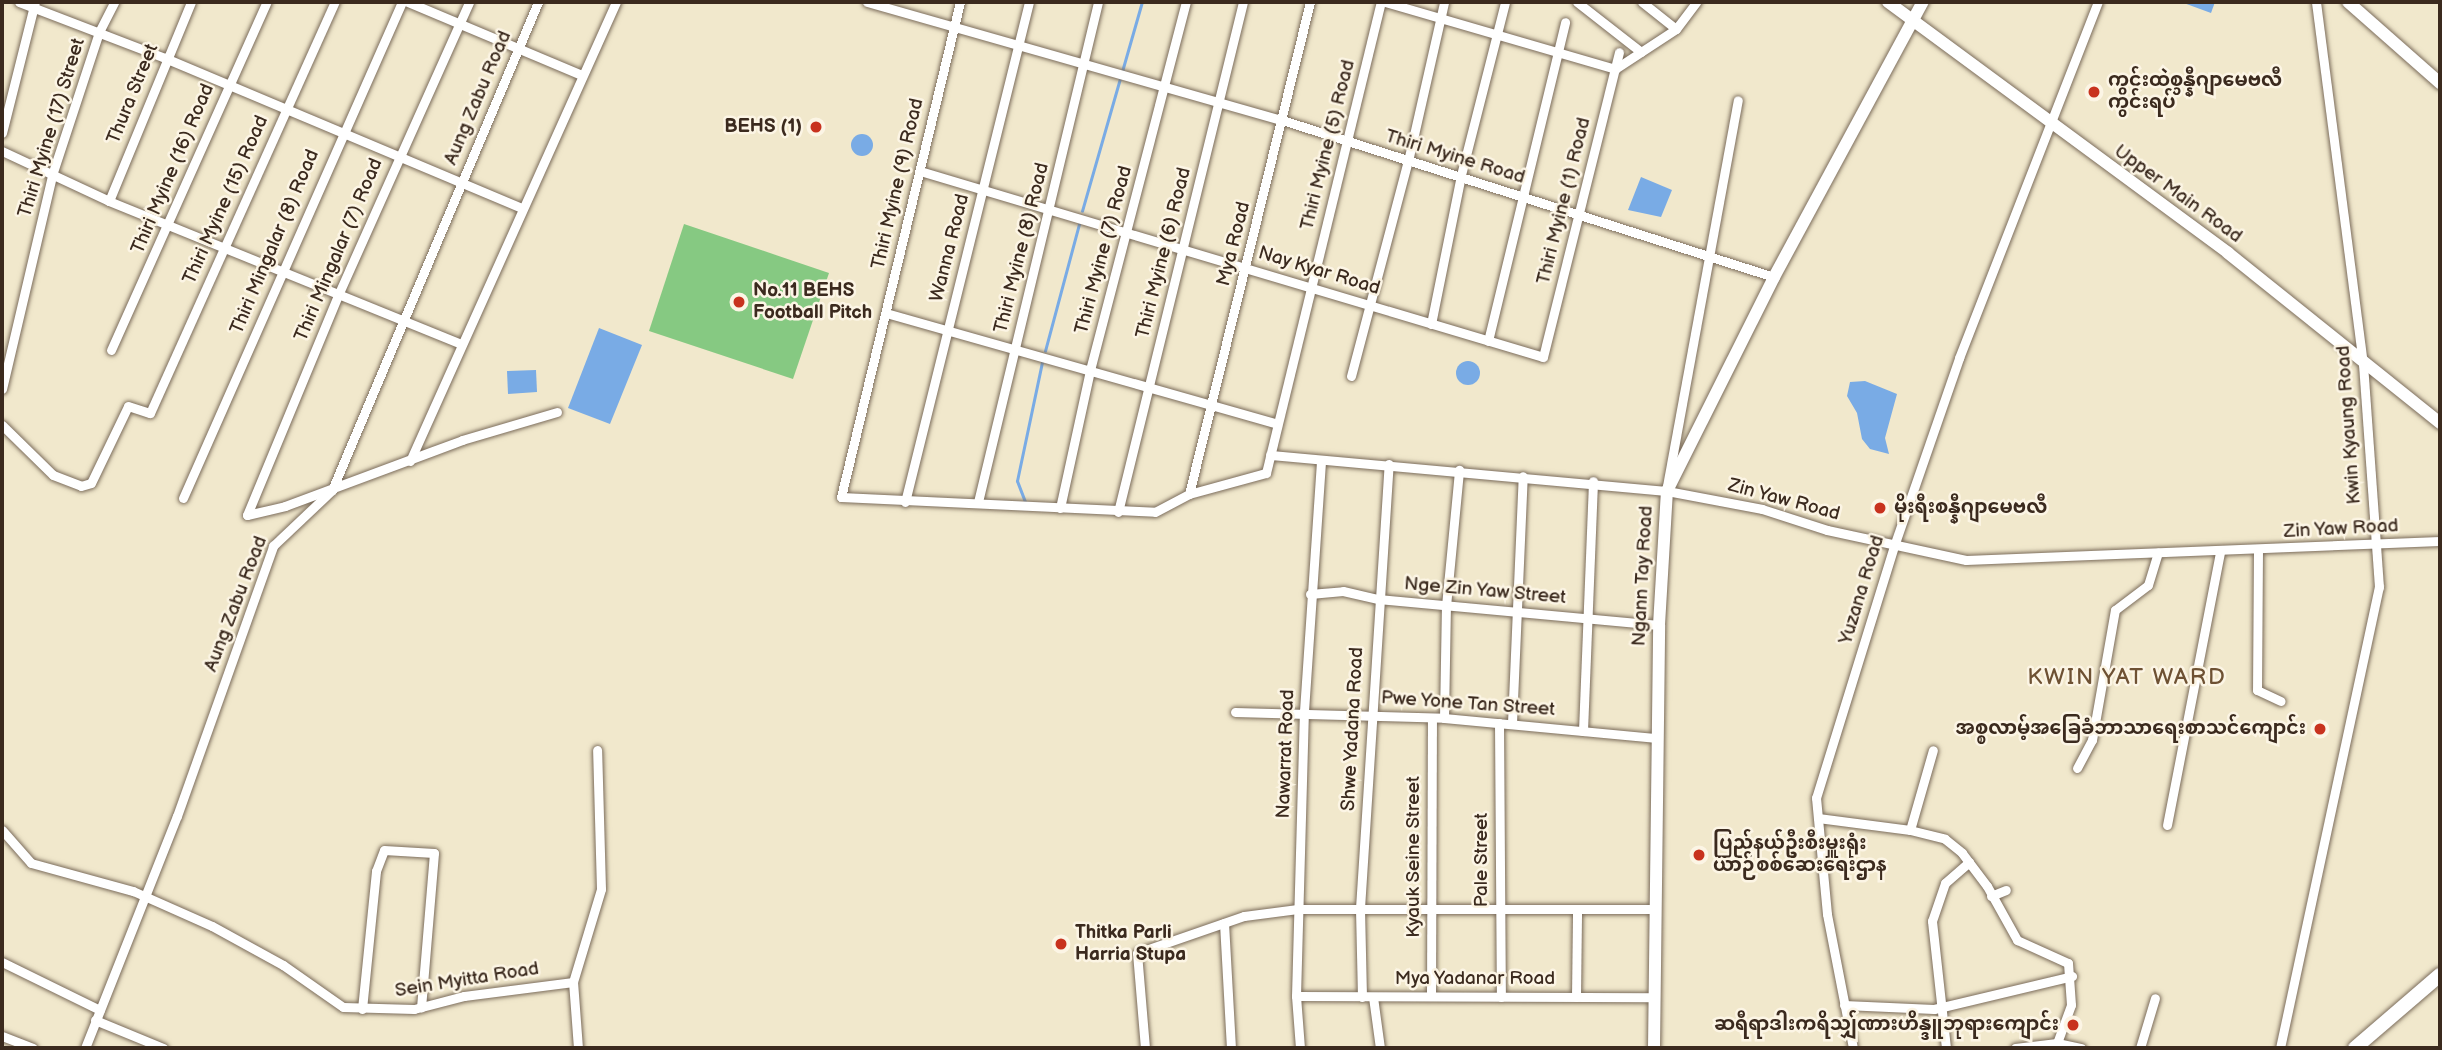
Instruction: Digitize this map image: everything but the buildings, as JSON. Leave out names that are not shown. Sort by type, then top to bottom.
[{"type":"main road","name":"Upper Main Road","points":[[1888,2],[2054,123],[2123,179],[2228,253],[2363,364],[2440,423]]},
{"type":"main road","name":"Ngann Tay Road","points":[[1654,1048],[1659,625],[1667,491],[1774,277],[1923,2]]},
{"type":"main road","points":[[2348,2],[2440,83]]},
{"type":"main road","points":[[2355,1048],[2440,975]]},
{"type":"street","points":[[19,2],[35,5],[229,84],[521,208]]},
{"type":"street","name":"Thiri Myine (17) Street","points":[[2,389],[53,172],[99,32],[114,2]]},
{"type":"street","name":"Thura Street","points":[[109,201],[165,58],[191,2]]},
{"type":"street","name":"Thiri Myine (16) Road","points":[[111,350],[267,2]]},
{"type":"street","name":"Thiri Myine (15) Road","points":[[2,425],[53,475],[81,486],[91,484],[128,406],[150,413],[335,2]]},
{"type":"street","name":"Thiri Mingalar (8) Road","points":[[183,498],[401,2]]},
{"type":"street","points":[[408,2],[582,75]]},
{"type":"street","name":"Thiri Mingalar (7) Road","points":[[332,490],[247,515],[398,156],[469,2]]},
{"type":"street","name":"Aung Zabu Road","points":[[85,1048],[145,898],[273,546],[332,490],[538,2]]},
{"type":"street","points":[[410,461],[615,2]]},
{"type":"street","name":"Thiri Myine Road","points":[[867,2],[899,6],[953,27],[1121,72],[1164,88],[1282,120],[1345,142],[1521,194],[1774,277]]},
{"type":"street","name":"Thiri Myine (9) Road","points":[[905,502],[841,495],[960,2]]},
{"type":"street","name":"Wanna Road","points":[[905,502],[1029,2]]},
{"type":"street","name":"Thiri Myine (8) Road","points":[[978,502],[1098,2]]},
{"type":"street","name":"Thiri Myine (7) Road","points":[[1059,508],[1090,370],[1186,2]]},
{"type":"street","name":"Thiri Myine (6) Road","points":[[1118,512],[1181,249],[1221,104],[1243,2]]},
{"type":"street","name":"Mya Road","points":[[1189,494],[1247,267],[1310,2]]},
{"type":"street","points":[[1383,2],[1615,69],[1676,29],[1696,2]]},
{"type":"street","name":"Thiri Myine (5) Road","points":[[1270,455],[1345,142],[1383,2]]},
{"type":"street","points":[[1351,376],[1408,161],[1444,2]]},
{"type":"street","points":[[1431,324],[1461,175],[1505,2]]},
{"type":"street","points":[[1577,2],[1641,52]]},
{"type":"street","points":[[1642,2],[1676,29]]},
{"type":"street","name":"Yuzana Road","points":[[1853,1048],[1827,914],[1816,798],[1894,546],[2009,227],[2054,123],[2098,2]]},
{"type":"street","name":"Kwin Kyaung Road","points":[[2280,1048],[2379,587],[2363,364],[2316,2]]},
{"type":"street","points":[[2,133],[35,5]]},
{"type":"street","points":[[1488,341],[1521,194],[1565,22]]},
{"type":"street","name":"Thiri Myine (1) Road","points":[[1488,341],[1545,356],[1619,52]]},
{"type":"street","points":[[1667,491],[1738,100]]},
{"type":"street","points":[[2,151],[53,172],[109,201],[226,246],[461,344]]},
{"type":"street","name":"Nay Kyar Road","points":[[920,170],[1488,341]]},
{"type":"street","points":[[886,313],[1277,424]]},
{"type":"street","points":[[332,490],[462,440],[557,412]]},
{"type":"street","points":[[1275,436],[1287,458]]},
{"type":"street","points":[[905,502],[978,502],[1155,512],[1189,494],[1266,473],[1270,455]]},
{"type":"street","name":"Zin Yaw Road","points":[[1270,455],[1321,462],[1389,464],[1593,481],[1667,491],[1762,509],[1894,546],[1966,560],[2220,552],[2440,541]]},
{"type":"street","name":"Nawarrat Road","points":[[1300,1048],[1296,996],[1304,711],[1321,462]]},
{"type":"street","name":"Shwe Yadana Road","points":[[1362,997],[1360,908],[1378,599],[1389,464]]},
{"type":"street","points":[[1444,718],[1446,606],[1459,470]]},
{"type":"street","points":[[1512,723],[1523,476]]},
{"type":"street","points":[[1583,731],[1593,481]]},
{"type":"street","points":[[2258,550],[2257,690],[2281,701]]},
{"type":"street","points":[[2168,825],[2220,552]]},
{"type":"street","points":[[2077,768],[2092,740],[2115,610],[2123,599],[2140,595],[2148,585],[2158,553]]},
{"type":"street","name":"Nge Zin Yaw Street","points":[[1310,594],[1343,591],[1378,599],[1659,625]]},
{"type":"street","name":"Pwe Yone Tan Street","points":[[1235,712],[1304,711],[1444,718],[1657,738]]},
{"type":"street","name":"Kyauk Seine Street","points":[[1431,996],[1432,718]]},
{"type":"street","name":"Pale Street","points":[[1499,723],[1501,997]]},
{"type":"street","points":[[578,1048],[573,982],[601,889],[597,750]]},
{"type":"street","points":[[1909,830],[1933,750]]},
{"type":"street","points":[[1818,818],[1909,830],[1945,839],[1969,862],[2017,940],[2064,959],[2072,976],[2071,1005],[2057,1043]]},
{"type":"street","name":"Sein Myitta Road","points":[[2,830],[31,863],[145,898],[283,965],[318,994],[343,1007],[421,1007],[464,996],[573,982]]},
{"type":"street","points":[[362,1009],[376,870],[384,850],[434,853],[421,1007]]},
{"type":"street","points":[[1946,1048],[1931,921],[1945,883],[1969,862]]},
{"type":"street","points":[[1991,896],[2006,890]]},
{"type":"street","points":[[1145,1048],[1137,953],[1224,923],[1298,909],[1655,909]]},
{"type":"street","points":[[1576,997],[1577,909]]},
{"type":"street","points":[[1224,923],[1231,1048]]},
{"type":"street","points":[[2,962],[100,1010]]},
{"type":"street","points":[[1844,1005],[1941,1007],[2072,976]]},
{"type":"street","name":"Mya Yadanar Road","points":[[1296,996],[1654,997]]},
{"type":"street","points":[[1373,997],[1380,1048]]},
{"type":"street","points":[[2140,1048],[2155,998]]},
{"type":"street","points":[[95,1020],[163,1048]]},
{"type":"street","points":[[2,1036],[33,1048]]},
{"type":"street","points":[[2015,1048],[2057,1043],[2081,1048]]},
{"type":"green space","name":"No.11 BEHS Football Pitch","points":[[684,224],[829,273],[793,379],[649,331]]},
{"type":"water","points":[[2181,2],[2215,2],[2211,13]]},
{"type":"water","points":[[862,134],[870,137],[873,145],[870,153],[862,156],[854,153],[851,145],[854,137]]},
{"type":"water","points":[[1641,177],[1672,190],[1661,217],[1628,210]]},
{"type":"water","points":[[599,328],[642,345],[610,424],[568,408]]},
{"type":"water","points":[[1468,361],[1476,365],[1480,373],[1476,381],[1468,385],[1460,381],[1456,373],[1460,365]]},
{"type":"water","points":[[536,370],[537,392],[508,394],[507,371]]},
{"type":"water","points":[[1865,381],[1897,394],[1885,438],[1889,454],[1870,449],[1862,439],[1857,413],[1847,396],[1850,382]]},
{"type":"waterway","points":[[1082,211],[1142,2]]},
{"type":"waterway","points":[[1045,351],[1079,224]]},
{"type":"waterway","points":[[1025,502],[1017,481],[1042,362]]},
{"type":"place","name":"ကွင်းထဲစွန္နီဂျာမေဗလီ ကွင်းရပ်","points":[[2094,92]]},
{"type":"place","name":"BEHS (1)","points":[[816,127]]},
{"type":"place","name":"No.11 BEHS Football Pitch","points":[[739,302]]},
{"type":"place","name":"မိုးရီးစန္နီဂျာမေဗလီ","points":[[1880,508]]},
{"type":"place","name":"အစ္စလာမ့်အခြေခံဘာသာရေးစာသင်ကျောင်း","points":[[2320,729]]},
{"type":"place","name":"ပြည်နယ်ဦးစီးမှူးရုံး ယာဉ်စစ်ဆေးရေးဌာန","points":[[1699,855]]},
{"type":"place","name":"Thitka Parli Harria Stupa","points":[[1061,944]]},
{"type":"place","name":"ဆရီရာဒါးကရိသျှ်ဏားဟိန္ဒူဘုရားကျောင်း","points":[[2073,1025]]},
{"type":"district","name":"KWIN YAT WARD","points":[[2127,677]]}]
